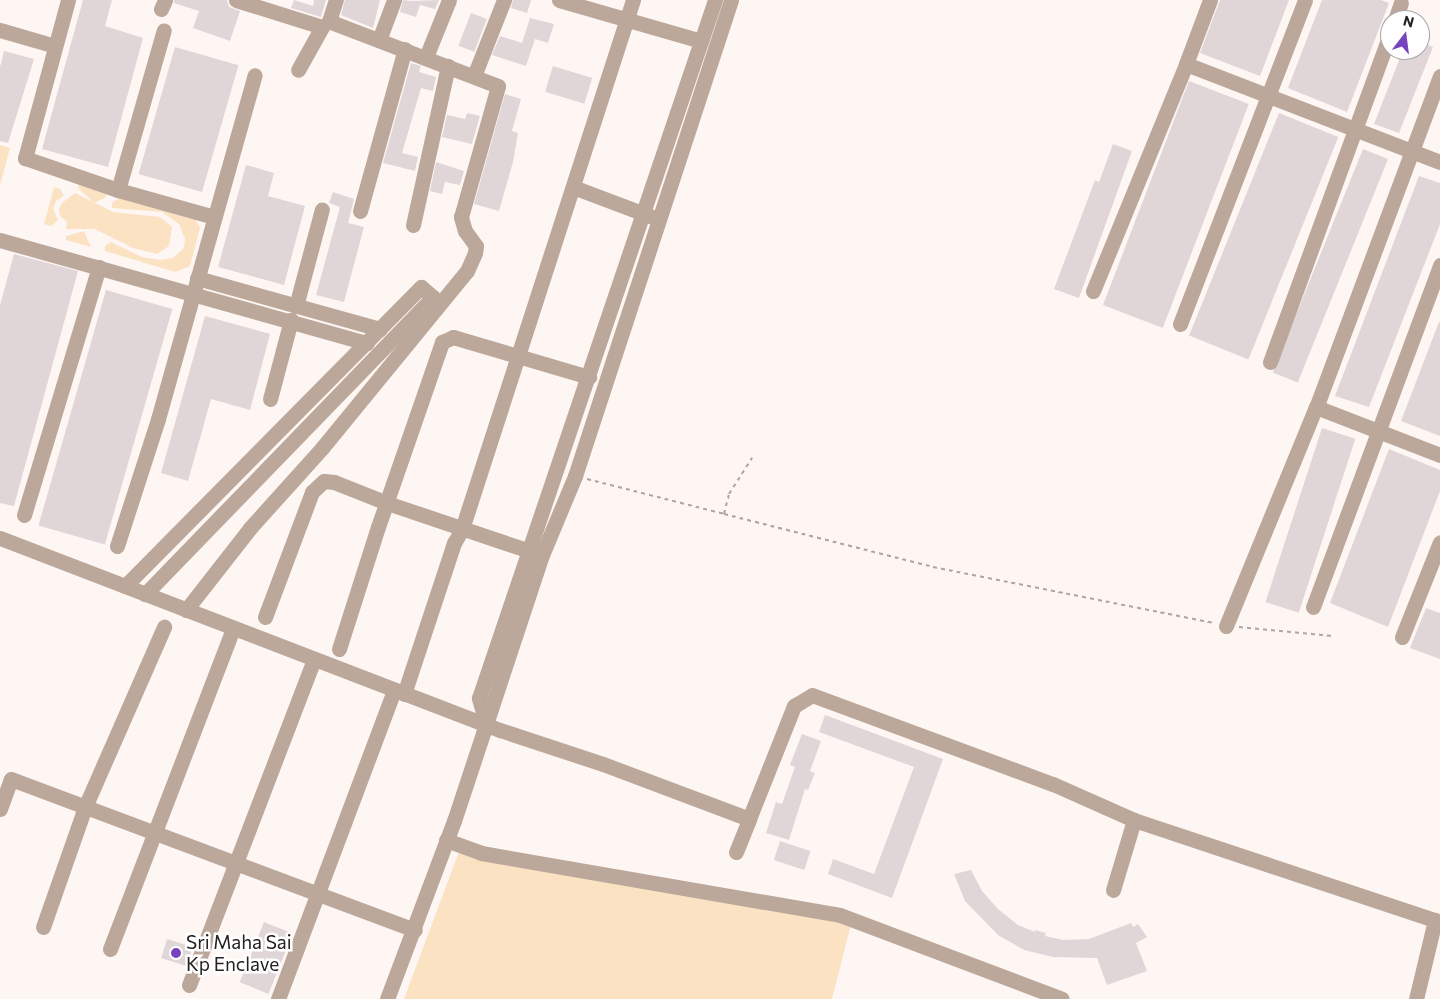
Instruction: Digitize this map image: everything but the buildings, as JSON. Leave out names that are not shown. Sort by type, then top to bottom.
[{"type":"street","points":[[68,0],[25,158],[118,190],[214,217]]},
{"type":"street","points":[[186,610],[250,528],[322,448],[467,270],[476,246],[465,231],[461,217],[498,86],[379,40],[256,3],[236,0]]},
{"type":"street","points":[[298,70],[325,24],[336,0]]},
{"type":"street","points":[[379,40],[394,0]]},
{"type":"street","points":[[426,57],[449,0]]},
{"type":"street","points":[[474,76],[504,0]]},
{"type":"street","points":[[559,0],[701,41]]},
{"type":"street","points":[[278,999],[399,692],[454,543],[462,530],[516,356],[633,0]]},
{"type":"street","points":[[486,723],[479,698],[527,550],[578,409],[715,0]]},
{"type":"street","points":[[387,999],[415,930],[542,555],[575,476],[731,0]]},
{"type":"street","points":[[1093,291],[1186,64],[1210,0]]},
{"type":"street","points":[[1180,324],[1305,0]]},
{"type":"street","points":[[1399,10],[1401,3]]},
{"type":"street","points":[[0,30],[55,46]]},
{"type":"street","points":[[118,190],[164,30]]},
{"type":"street","points":[[360,211],[404,49]]},
{"type":"street","points":[[1270,362],[1381,60]]},
{"type":"street","points":[[1186,64],[1440,162]]},
{"type":"street","points":[[413,225],[448,66]]},
{"type":"street","points":[[117,546],[158,419],[196,278],[255,75]]},
{"type":"street","points":[[1226,626],[1316,407],[1440,76]]},
{"type":"street","points":[[573,186],[659,219]]},
{"type":"street","points":[[296,306],[322,209]]},
{"type":"street","points":[[0,240],[99,266],[367,343]]},
{"type":"street","points":[[1313,607],[1440,265]]},
{"type":"street","points":[[24,514],[99,266]]},
{"type":"street","points":[[196,278],[380,329]]},
{"type":"street","points":[[125,586],[421,287],[433,296],[145,594]]},
{"type":"street","points":[[270,399],[291,320]]},
{"type":"street","points":[[339,649],[442,342],[453,337],[589,376]]},
{"type":"street","points":[[1316,407],[1440,455]]},
{"type":"street","points":[[578,409],[595,414]]},
{"type":"street","points":[[265,617],[312,492],[324,482],[334,482],[462,530],[527,550]]},
{"type":"street","points":[[0,538],[399,692],[749,819]]},
{"type":"street","points":[[1402,637],[1440,542]]},
{"type":"street","points":[[43,927],[85,807],[164,628]]},
{"type":"street","points":[[110,949],[233,628]]},
{"type":"street","points":[[190,985],[314,659]]},
{"type":"street","points":[[736,852],[794,706],[812,696],[1053,784],[1134,820],[1435,920],[1416,999]]},
{"type":"street","points":[[0,809],[12,779],[415,930]]},
{"type":"street","points":[[1113,890],[1134,820]]},
{"type":"street","points":[[446,840],[481,853],[840,915],[1062,999]]},
{"type":"path","points":[[724,514],[729,494],[752,458]]},
{"type":"path","points":[[575,476],[644,496],[724,514],[933,567],[1226,626],[1333,636]]},
{"type":"shaded area","points":[[0,145],[10,148],[0,185]]},
{"type":"shaded area","points":[[79,183],[108,191],[106,197],[94,203],[78,188]]},
{"type":"shaded area","points":[[54,187],[60,189],[64,196],[56,201],[53,209],[58,220],[51,226],[44,224]]},
{"type":"shaded area","points":[[75,193],[113,212],[160,217],[172,227],[169,246],[157,254],[133,248],[95,229],[66,229],[67,222],[60,216],[59,209],[62,203]]},
{"type":"shaded area","points":[[123,195],[195,218],[200,228],[190,266],[175,272],[105,251],[105,246],[111,242],[142,257],[160,260],[173,258],[184,248],[185,239],[179,224],[162,212],[112,208],[112,203]]},
{"type":"shaded area","points":[[84,231],[91,247],[66,240],[66,236]]},
{"type":"shaded area","points":[[461,846],[851,924],[832,999],[404,999]]},
{"type":"place","name":"Sri Maha Sai Kp Enclave","points":[[176,953]]}]
